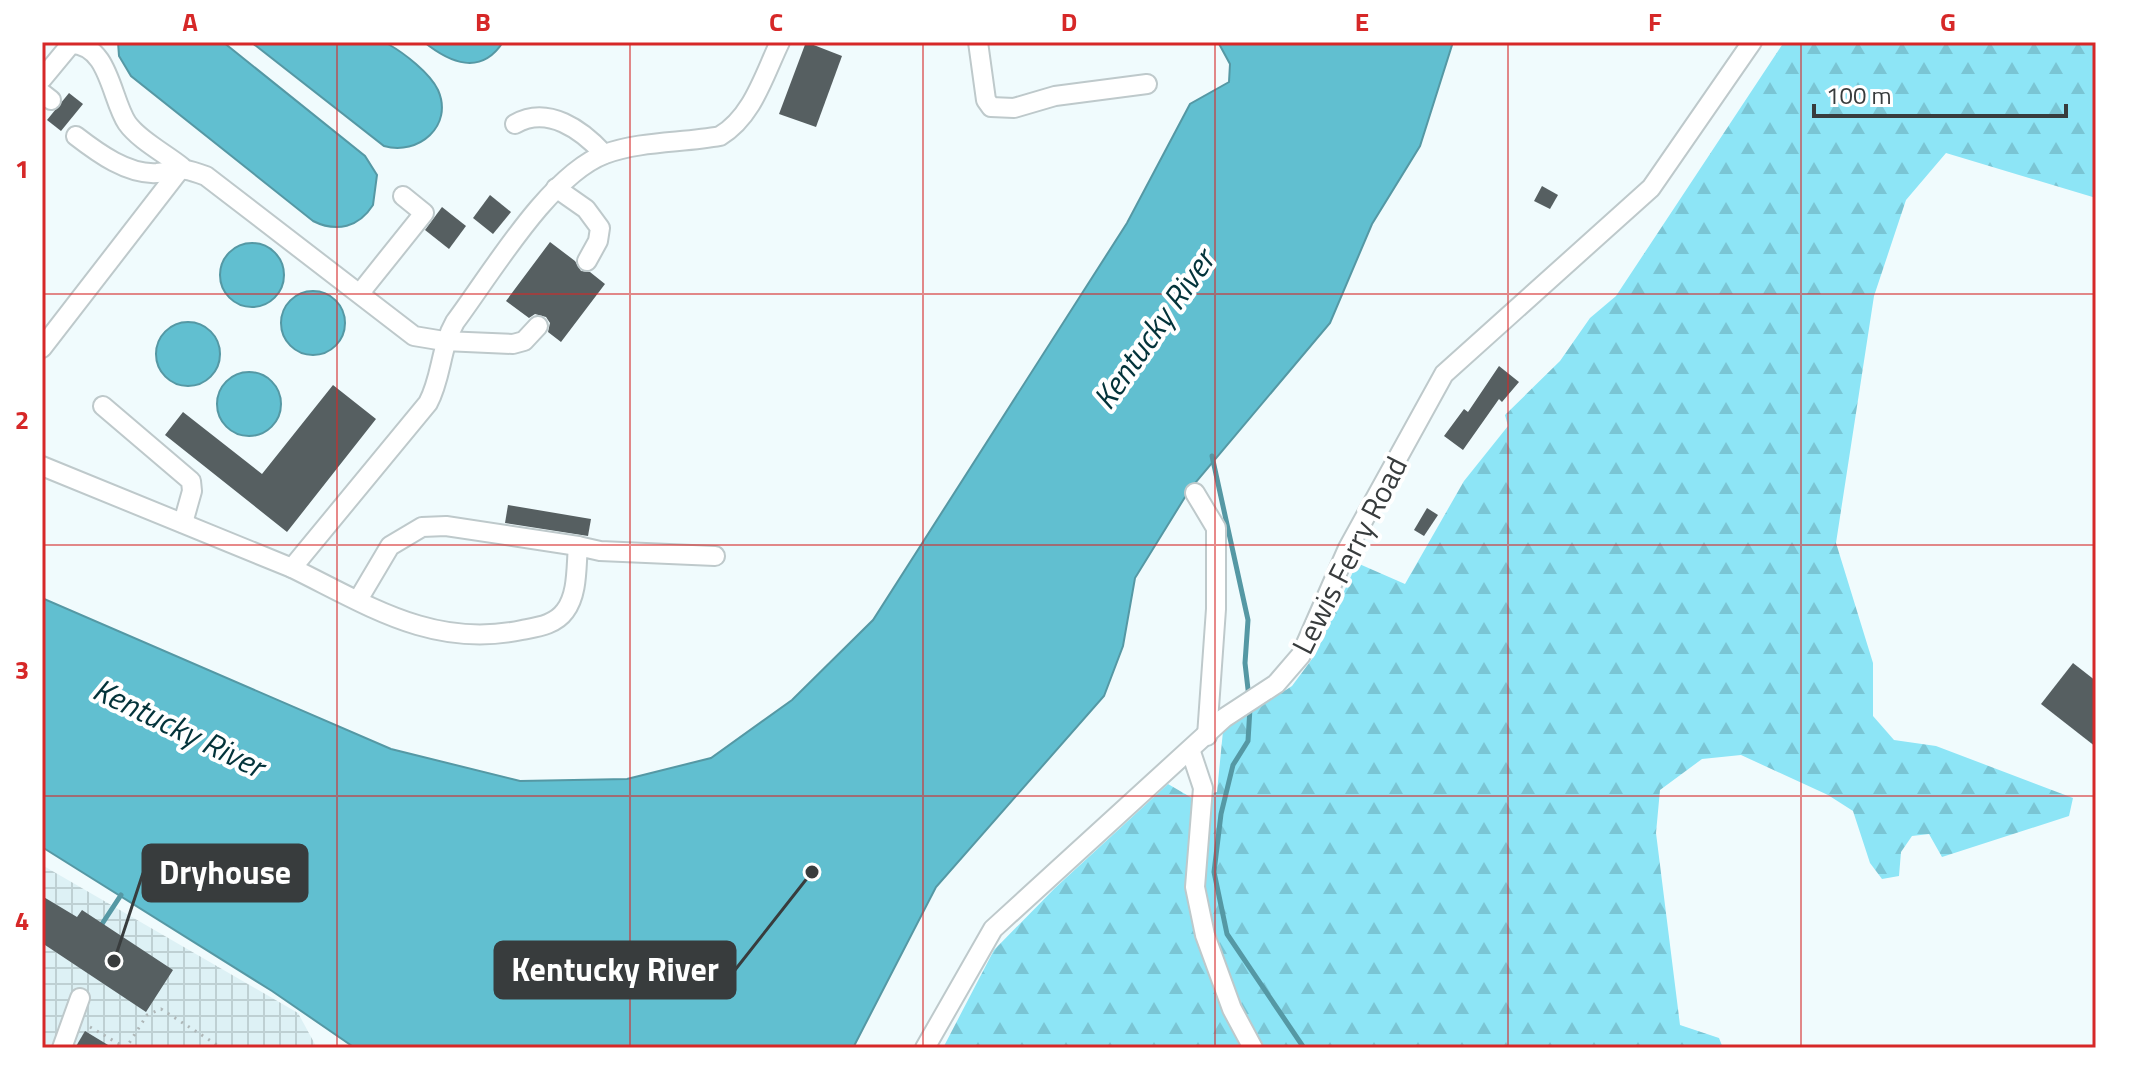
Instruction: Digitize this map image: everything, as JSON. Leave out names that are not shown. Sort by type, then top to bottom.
[{"type":"street","points":[[292,568],[428,403],[435,390],[444,341],[556,188],[583,165],[604,154],[720,136],[732,129],[745,115],[780,42]]},
{"type":"street","points":[[978,42],[986,100],[991,107],[1014,108],[1055,96],[1147,84]]},
{"type":"street","name":"Lewis Ferry Road","points":[[925,1048],[993,929],[1191,752],[1224,718],[1276,684],[1301,655],[1348,548],[1444,374],[1651,188],[1752,42]]},
{"type":"street","points":[[42,79],[71,44],[87,49],[100,62],[128,123],[182,167],[206,176],[231,192],[414,336],[444,341],[513,344],[524,341],[538,326]]},
{"type":"street","points":[[515,124],[527,117],[543,116],[565,122],[590,139],[604,154]]},
{"type":"street","points":[[76,136],[126,167],[155,173],[182,167]]},
{"type":"street","points":[[42,348],[182,167]]},
{"type":"street","points":[[556,188],[586,209],[600,228],[598,241],[587,261]]},
{"type":"street","points":[[360,293],[424,213],[403,196]]},
{"type":"street","points":[[103,406],[191,481],[192,491],[183,523]]},
{"type":"street","points":[[42,466],[292,568],[427,631],[463,636],[546,625],[564,613],[573,596],[578,546]]},
{"type":"street","points":[[1195,493],[1216,528],[1216,609],[1207,736]]},
{"type":"street","points":[[358,600],[390,546],[422,527],[446,526],[600,551],[715,556]]},
{"type":"street","points":[[1191,752],[1203,788],[1195,887],[1211,950],[1232,1009],[1253,1048]]},
{"type":"street","points":[[62,1048],[80,998]]},
{"type":"path","points":[[90,1027],[126,1048],[147,1015],[161,1009],[222,1048]]},
{"type":"shaded area","points":[[42,865],[298,1013],[317,1048],[42,1048]]},
{"type":"green space","points":[[1784,42],[2096,42],[2096,198],[1946,153],[1906,200],[1874,296],[1836,543],[1873,663],[1873,716],[1894,740],[1936,746],[2073,798],[2069,816],[1942,857],[1929,834],[1912,836],[1901,852],[1899,876],[1882,879],[1870,863],[1853,811],[1828,795],[1741,755],[1702,759],[1660,790],[1656,833],[1680,1025],[1719,1038],[1723,1048],[943,1048],[994,950],[1055,888],[1168,784],[1192,798],[1217,792],[1223,731],[1292,686],[1315,655],[1357,563],[1405,584],[1464,481],[1508,426],[1505,415],[1560,361],[1590,318],[1616,296]]},
{"type":"water","points":[[345,40],[388,44],[416,64],[438,90],[442,103],[437,126],[430,135],[409,147],[384,146],[251,42]]},
{"type":"water","points":[[118,42],[223,42],[365,156],[377,175],[373,205],[361,218],[347,226],[331,227],[313,221],[131,76],[119,56]]},
{"type":"water","points":[[424,42],[503,42],[485,59],[465,63],[444,56]]},
{"type":"water","points":[[1218,42],[1453,42],[1420,146],[1372,224],[1330,323],[1190,489],[1135,578],[1123,646],[1104,696],[936,887],[853,1048],[355,1048],[272,991],[42,847],[42,598],[391,749],[520,781],[627,779],[711,758],[792,700],[873,620],[1127,223],[1190,104],[1229,82],[1230,64]]},
{"type":"water","points":[[246,243],[258,243],[275,252],[282,263],[282,287],[275,298],[258,307],[246,307],[234,302],[225,293],[220,281],[220,269],[225,257],[234,248]]},
{"type":"water","points":[[307,291],[319,291],[336,300],[343,311],[343,335],[336,346],[319,355],[307,355],[295,350],[286,341],[281,329],[281,317],[286,305],[295,296]]},
{"type":"water","points":[[182,322],[194,322],[211,331],[218,342],[218,366],[211,377],[194,386],[182,386],[170,381],[161,372],[156,360],[156,348],[161,336],[170,327]]},
{"type":"water","points":[[243,372],[255,372],[272,381],[279,392],[279,416],[272,427],[255,436],[243,436],[231,431],[222,422],[217,410],[217,398],[222,386],[231,377]]},
{"type":"building","points":[[806,42],[842,56],[816,127],[779,114]]},
{"type":"building","points":[[69,93],[83,104],[61,131],[47,120]]},
{"type":"building","points":[[1542,186],[1558,195],[1550,209],[1534,201]]},
{"type":"building","points":[[490,195],[511,212],[493,234],[473,218]]},
{"type":"building","points":[[442,207],[466,226],[449,249],[425,230]]},
{"type":"building","points":[[550,242],[575,261],[581,271],[590,272],[605,284],[561,342],[548,332],[550,323],[546,317],[535,314],[529,318],[506,301]]},
{"type":"building","points":[[1499,366],[1519,382],[1502,402],[1499,399],[1463,450],[1444,436],[1464,409],[1468,412]]},
{"type":"building","points":[[333,385],[376,419],[287,532],[165,435],[183,412],[262,474]]},
{"type":"building","points":[[508,505],[591,519],[588,536],[505,523]]},
{"type":"building","points":[[1427,508],[1438,515],[1424,536],[1414,530]]},
{"type":"building","points":[[2073,663],[2096,681],[2096,747],[2041,704]]},
{"type":"building","points":[[42,896],[77,917],[82,910],[173,970],[146,1012],[42,943]]},
{"type":"building","points":[[85,1031],[113,1048],[75,1048]]},
{"type":"waterway","points":[[1212,456],[1248,620],[1245,663],[1249,698]]},
{"type":"waterway","points":[[1250,708],[1248,741],[1233,765],[1221,814],[1214,872],[1227,934],[1304,1048]]},
{"type":"waterway","points":[[102,924],[121,895]]},
{"type":"place","name":"Kentucky River","points":[[812,872]]},
{"type":"place","name":"Dryhouse","points":[[114,961]]}]
